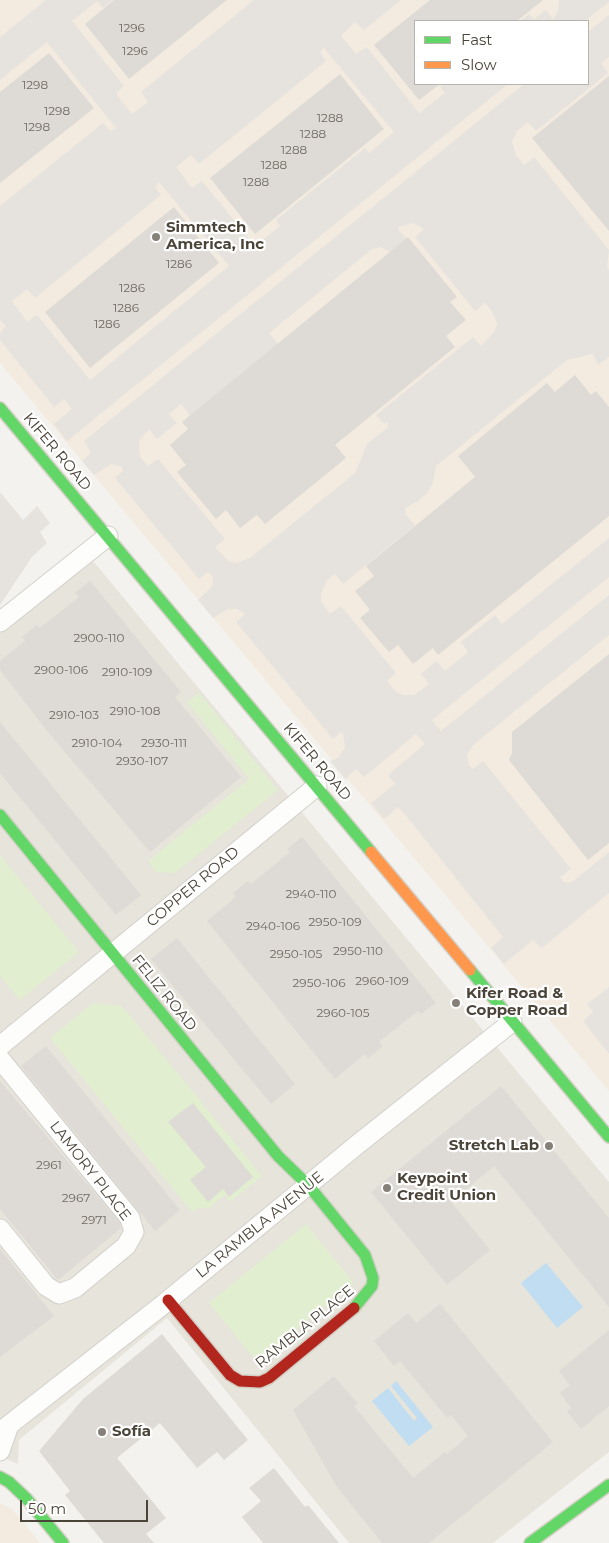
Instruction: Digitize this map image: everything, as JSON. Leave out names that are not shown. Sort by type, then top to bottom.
[{"type":"main road","name":"KIFER ROAD","points":[[0,408],[609,1137]]},
{"type":"main road","name":"FELIZ ROAD","points":[[0,815],[278,1156],[309,1186]]},
{"type":"main road","name":"RAMBLA PLACE","points":[[168,1300],[230,1376],[250,1383],[260,1382],[269,1378],[360,1303],[372,1286],[371,1269],[365,1255],[309,1186]]},
{"type":"main road","points":[[0,1477],[9,1482],[26,1498],[63,1543]]},
{"type":"main road","points":[[530,1543],[607,1485]]},
{"type":"street","points":[[0,622],[108,536]]},
{"type":"street","name":"COPPER ROAD","points":[[0,1046],[317,786]]},
{"type":"street","name":"LA RAMBLA AVENUE","points":[[0,1451],[4,1430],[512,1022]]},
{"type":"street","name":"LAMORY PLACE","points":[[0,1059],[130,1218],[134,1232],[126,1246],[75,1288],[59,1294],[46,1286],[0,1229]]},
{"type":"shaded area","points":[[0,0],[609,0],[609,1091],[0,363]]},
{"type":"shaded area","points":[[46,0],[112,0],[103,8],[97,1],[72,21],[124,86],[116,94],[132,114],[148,102],[141,92],[254,0],[401,0],[364,30],[355,22],[341,36],[356,54],[367,47],[419,113],[445,93],[440,87],[443,85],[507,85],[67,441],[54,424],[72,409],[64,399],[54,407],[0,340],[0,333],[6,326],[0,320],[0,206],[103,123],[110,131],[116,128],[47,42],[0,80],[0,37]],"holes":[[[324,48],[394,132],[369,153],[365,148],[276,220],[280,226],[255,246],[202,181],[192,188],[176,167],[191,155],[199,164],[326,61],[320,52]],[[159,182],[229,266],[90,380],[37,315],[27,322],[12,301],[27,289],[35,298],[161,195],[155,187]]]},
{"type":"shaded area","points":[[559,0],[609,0],[609,2],[586,20],[521,20],[529,14],[534,19],[546,10],[553,19],[558,12]]},
{"type":"shaded area","points":[[609,15],[609,57],[601,63],[608,73],[536,131],[528,122],[517,131],[512,142],[516,155],[524,165],[534,157],[609,250],[607,268],[609,270],[609,357],[598,365],[593,354],[567,360],[436,466],[433,483],[427,493],[418,501],[405,508],[406,515],[415,525],[343,584],[335,574],[327,580],[321,594],[321,601],[330,614],[341,606],[396,673],[387,681],[395,691],[403,695],[414,695],[429,684],[421,674],[436,661],[445,671],[468,652],[461,642],[495,615],[502,624],[609,538],[609,577],[432,720],[441,731],[609,595],[609,635],[473,745],[467,755],[469,765],[473,769],[483,761],[571,869],[560,877],[564,882],[572,882],[609,852],[609,893],[542,948],[533,940],[504,964],[491,948],[503,937],[404,813],[398,807],[384,819],[371,803],[395,784],[388,775],[425,744],[416,734],[364,777],[356,769],[346,780],[330,761],[338,758],[345,748],[343,733],[341,732],[333,739],[236,622],[244,613],[236,609],[228,609],[213,618],[198,600],[213,585],[212,575],[208,572],[199,579],[115,478],[123,471],[122,467],[111,464],[94,475],[82,461],[91,453],[84,441],[523,85],[589,85],[589,31]],"holes":[[[412,223],[423,228],[415,237],[475,311],[485,303],[492,311],[497,323],[495,331],[481,346],[473,337],[376,415],[384,424],[388,422],[388,427],[367,444],[355,473],[250,558],[236,563],[228,561],[215,547],[225,539],[158,459],[148,466],[140,457],[139,441],[149,429],[157,439],[177,423],[169,414],[181,404],[191,417],[279,345],[269,333],[372,249],[380,247],[392,253],[408,241],[398,229],[399,227]]]},
{"type":"shaded area","points":[[0,492],[23,520],[37,506],[50,523],[40,532],[47,543],[32,557],[0,605]]},
{"type":"shaded area","points":[[84,550],[609,1182],[609,1452],[493,1543],[349,1543],[167,1318],[19,1440],[18,1464],[0,1456],[0,617]]},
{"type":"shaded area","points":[[609,987],[609,1054],[583,1021],[593,1012],[587,1004]]},
{"type":"shaded area","points":[[0,1503],[13,1510],[40,1543],[0,1543]]},
{"type":"green space","points":[[199,693],[278,790],[175,873],[156,872],[148,861],[249,779],[187,702]]},
{"type":"green space","points":[[0,855],[79,952],[20,1000],[0,976]]},
{"type":"green space","points":[[93,1003],[122,1006],[262,1176],[230,1202],[225,1195],[209,1208],[197,1208],[192,1212],[50,1038]]},
{"type":"green space","points":[[306,1224],[354,1283],[257,1362],[209,1303]]},
{"type":"water","points":[[546,1263],[583,1307],[557,1328],[521,1283]]},
{"type":"water","points":[[396,1381],[433,1427],[409,1446],[372,1401],[388,1388],[414,1421],[417,1418],[391,1386]]},
{"type":"building","points":[[114,0],[227,0],[129,79],[85,24]]},
{"type":"building","points":[[430,0],[543,0],[518,20],[414,20],[414,85],[439,85],[419,100],[374,45]]},
{"type":"building","points":[[49,53],[94,108],[0,183],[0,92]]},
{"type":"building","points":[[340,74],[384,129],[255,234],[210,178]]},
{"type":"building","points":[[609,76],[609,231],[532,138]]},
{"type":"building","points":[[174,207],[219,263],[90,368],[45,312]]},
{"type":"building","points":[[408,237],[457,297],[450,302],[466,320],[446,336],[455,347],[335,445],[346,458],[265,524],[257,515],[240,528],[226,510],[216,519],[177,472],[186,465],[170,445],[188,429],[182,422]]},
{"type":"building","points":[[575,375],[591,395],[596,391],[609,407],[609,516],[438,655],[433,648],[413,664],[398,645],[389,652],[360,618],[370,610],[355,591],[374,576],[366,566],[475,477],[458,456],[547,383],[555,392]]},
{"type":"building","points":[[90,581],[181,692],[175,697],[241,777],[150,852],[48,732],[0,670],[0,661],[25,641],[22,637],[37,625],[40,628],[79,597],[75,593]]},
{"type":"building","points":[[609,654],[609,843],[588,860],[509,760],[512,753],[512,732]]},
{"type":"building","points":[[0,722],[141,895],[116,915],[0,773]]},
{"type":"building","points":[[302,837],[436,1003],[421,1014],[418,1011],[379,1042],[383,1046],[368,1058],[365,1054],[335,1079],[207,921],[236,897],[233,893],[248,881],[251,884],[290,852],[287,849]]},
{"type":"building","points":[[177,938],[295,1084],[271,1104],[151,959]]},
{"type":"building","points":[[46,1046],[180,1210],[155,1231],[21,1066]]},
{"type":"building","points":[[0,1081],[120,1223],[121,1228],[58,1280],[0,1209]]},
{"type":"building","points":[[501,1086],[609,1218],[609,1307],[494,1166],[451,1202],[490,1250],[447,1285],[371,1192]]},
{"type":"building","points":[[193,1103],[253,1177],[229,1197],[223,1189],[208,1202],[190,1180],[206,1167],[168,1122]]},
{"type":"building","points":[[0,1249],[54,1316],[0,1357]]},
{"type":"building","points":[[440,1304],[553,1442],[429,1543],[382,1543],[337,1487],[293,1410],[334,1376],[358,1404],[354,1406],[413,1478],[445,1452],[447,1454],[468,1436],[451,1415],[447,1418],[400,1361],[394,1366],[374,1341],[408,1313],[416,1323]]},
{"type":"building","points":[[609,1330],[609,1406],[581,1429],[567,1411],[571,1408],[560,1393],[570,1385],[559,1371]]},
{"type":"building","name":"Sofía","points":[[162,1334],[248,1440],[224,1460],[217,1452],[197,1468],[160,1423],[117,1458],[166,1518],[146,1534],[154,1543],[104,1543],[65,1495],[70,1491],[39,1451],[83,1399]]},
{"type":"building","points":[[274,1468],[305,1507],[308,1505],[339,1543],[263,1543],[242,1517],[261,1501],[249,1488]]},
{"type":"traffic: fast","points":[[0,408],[371,852]]},
{"type":"traffic: fast","points":[[0,815],[278,1156],[309,1186],[365,1255],[373,1278],[372,1286],[354,1308]]},
{"type":"traffic: fast","points":[[470,970],[609,1137]]},
{"type":"traffic: fast","points":[[0,1477],[9,1482],[26,1498],[63,1543]]},
{"type":"traffic: fast","points":[[530,1543],[609,1485]]},
{"type":"traffic: slow","points":[[371,852],[470,970]]},
{"type":"traffic: jam","points":[[168,1300],[230,1375],[240,1381],[260,1382],[269,1378],[354,1308]]},
{"type":"place","name":"Simmtech America, Inc","points":[[156,237]]},
{"type":"place","name":"Kifer Road & Copper Road","points":[[456,1003]]},
{"type":"place","name":"Stretch Lab","points":[[549,1146]]},
{"type":"place","name":"Keypoint Credit Union","points":[[387,1188]]},
{"type":"place","name":"Sofía","points":[[102,1432]]}]
